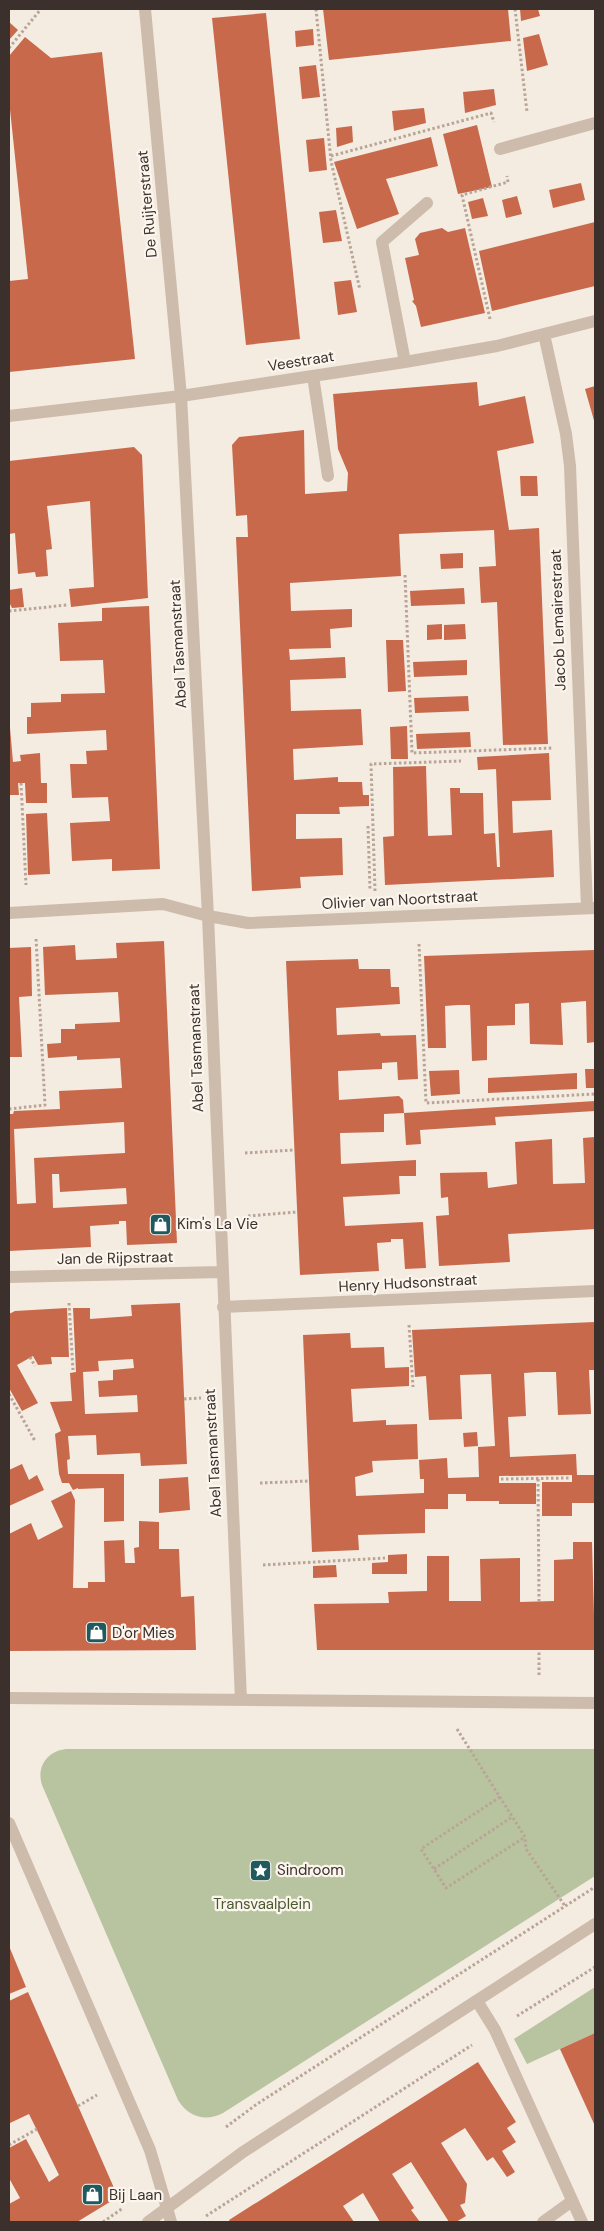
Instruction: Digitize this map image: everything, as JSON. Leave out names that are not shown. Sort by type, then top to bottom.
[{"type":"street","name":"De Ruijterstraat","points":[[145,9],[181,396]]},
{"type":"street","points":[[500,149],[595,123]]},
{"type":"street","points":[[405,362],[382,242],[427,203]]},
{"type":"street","name":"Veestraat","points":[[9,416],[181,396],[405,362],[497,346],[595,321]]},
{"type":"street","name":"Jacob Lemairestraat","points":[[544,334],[566,434],[570,466],[579,747],[591,908]]},
{"type":"street","points":[[313,376],[328,476]]},
{"type":"street","name":"Abel Tasmanstraat","points":[[181,396],[208,916],[221,1272],[240,1700]]},
{"type":"street","name":"Olivier van Noortstraat","points":[[9,913],[163,904],[248,924],[591,908]]},
{"type":"street","name":"Jan de Rijpstraat","points":[[9,1277],[221,1272]]},
{"type":"street","name":"Henry Hudsonstraat","points":[[223,1307],[595,1291]]},
{"type":"street","points":[[9,1698],[595,1703]]},
{"type":"street","points":[[9,1823],[150,2150],[170,2222]]},
{"type":"street","points":[[148,2222],[242,2153],[595,1924]]},
{"type":"street","points":[[477,2001],[494,2030],[582,2222]]},
{"type":"street","points":[[543,2222],[572,2201]]},
{"type":"path","points":[[9,48],[41,9]]},
{"type":"path","points":[[316,9],[331,156],[361,293]]},
{"type":"path","points":[[515,9],[531,141]]},
{"type":"path","points":[[331,156],[491,113],[508,182],[462,195],[497,346]]},
{"type":"path","points":[[405,575],[412,753],[579,747]]},
{"type":"path","points":[[9,611],[67,605]]},
{"type":"path","points":[[373,918],[371,764],[461,761]]},
{"type":"path","points":[[9,1109],[45,1105],[22,784]]},
{"type":"path","points":[[368,826],[373,918]]},
{"type":"path","points":[[418,916],[426,1103],[595,1094]]},
{"type":"path","points":[[217,1155],[294,1150]]},
{"type":"path","points":[[219,1218],[297,1212]]},
{"type":"path","points":[[68,1275],[73,1370]]},
{"type":"path","points":[[408,1299],[412,1387]]},
{"type":"path","points":[[30,1357],[35,1366]]},
{"type":"path","points":[[9,1394],[35,1441]]},
{"type":"path","points":[[538,1478],[539,1602]]},
{"type":"path","points":[[501,1479],[569,1478]]},
{"type":"path","points":[[231,1485],[309,1481]]},
{"type":"path","points":[[235,1566],[384,1558]]},
{"type":"path","points":[[440,1703],[525,1837],[526,1849],[582,1933]]},
{"type":"path","points":[[500,1797],[421,1849],[446,1888],[525,1837]]},
{"type":"path","points":[[434,1869],[512,1817]]},
{"type":"path","points":[[218,2133],[257,2104],[595,1887]]},
{"type":"path","points":[[206,2217],[494,2030],[595,1967]]},
{"type":"path","points":[[9,2145],[36,2129]]},
{"type":"green space","name":"Transvaalplein","points":[[66,1749],[595,1749],[595,1876],[223,2113],[210,2117],[198,2116],[182,2106],[178,2100],[42,1785],[41,1772],[45,1761],[54,1753]]},
{"type":"green space","points":[[595,1987],[595,2033],[527,2064],[514,2039]]},
{"type":"building","points":[[323,9],[508,9],[511,41],[329,60]]},
{"type":"building","points":[[520,9],[538,9],[540,16],[521,21]]},
{"type":"building","points":[[266,13],[300,339],[246,345],[212,18]]},
{"type":"building","points":[[9,22],[18,30],[9,40]]},
{"type":"building","points":[[313,29],[314,45],[296,47],[295,31]]},
{"type":"building","points":[[539,34],[548,65],[527,71],[523,38]]},
{"type":"building","points":[[25,37],[51,58],[102,52],[135,359],[9,372],[9,281],[28,279],[9,100],[9,56]]},
{"type":"building","points":[[316,65],[320,97],[302,99],[299,67]]},
{"type":"building","points":[[494,89],[496,105],[465,113],[463,92]]},
{"type":"building","points":[[424,108],[426,123],[394,131],[392,111]]},
{"type":"building","points":[[477,125],[492,187],[458,194],[443,134]]},
{"type":"building","points":[[352,126],[353,142],[337,147],[336,128]]},
{"type":"building","points":[[431,137],[438,166],[386,179],[399,214],[357,229],[334,162]]},
{"type":"building","points":[[324,138],[327,170],[309,172],[306,140]]},
{"type":"building","points":[[581,183],[585,200],[553,208],[549,190]]},
{"type":"building","points":[[517,196],[522,214],[506,218],[502,200]]},
{"type":"building","points":[[483,198],[488,216],[472,219],[468,202]]},
{"type":"building","points":[[336,210],[342,241],[323,243],[319,212]]},
{"type":"building","points":[[595,222],[595,286],[492,311],[479,251]]},
{"type":"building","points":[[442,228],[448,232],[465,228],[485,313],[421,327],[416,306],[412,301],[414,300],[405,258],[419,255],[415,239],[420,233]]},
{"type":"building","points":[[351,280],[357,312],[338,315],[334,282]]},
{"type":"building","points":[[477,382],[479,406],[525,396],[534,443],[497,451],[509,530],[539,528],[548,744],[503,745],[497,602],[481,603],[479,567],[496,566],[494,530],[399,534],[401,576],[290,583],[291,611],[352,609],[352,627],[330,629],[331,648],[289,649],[290,660],[345,657],[346,678],[290,680],[291,711],[361,709],[363,745],[293,749],[294,780],[338,777],[338,782],[362,782],[363,795],[369,795],[369,806],[339,807],[340,814],[296,814],[296,839],[342,838],[343,875],[300,877],[301,888],[252,891],[236,537],[248,537],[247,515],[236,516],[232,445],[239,437],[304,430],[305,494],[347,491],[348,473],[338,449],[333,394]]},
{"type":"building","points":[[595,386],[595,424],[585,389]]},
{"type":"building","points":[[134,447],[142,455],[148,598],[71,607],[69,589],[94,587],[90,501],[47,506],[52,549],[46,550],[48,576],[36,577],[35,572],[18,574],[15,533],[9,534],[9,461]]},
{"type":"building","points":[[520,476],[537,476],[538,496],[521,496]]},
{"type":"building","points":[[463,553],[463,568],[441,569],[440,554]]},
{"type":"building","points":[[22,588],[24,607],[12,608],[9,602],[9,590]]},
{"type":"building","points":[[464,588],[465,604],[411,606],[410,591]]},
{"type":"building","points":[[149,606],[160,869],[112,871],[112,859],[72,861],[70,823],[110,821],[108,797],[72,798],[70,764],[87,764],[86,751],[107,750],[106,730],[27,734],[27,717],[31,717],[31,703],[61,702],[61,694],[105,693],[103,660],[60,661],[58,623],[102,621],[102,608]]},
{"type":"building","points":[[442,624],[442,639],[427,640],[427,625]]},
{"type":"building","points":[[465,624],[466,639],[444,640],[444,625]]},
{"type":"building","points":[[386,640],[403,640],[406,691],[388,692]]},
{"type":"building","points":[[467,660],[467,675],[414,677],[413,662]]},
{"type":"building","points":[[468,696],[469,711],[415,713],[414,698]]},
{"type":"building","points":[[407,726],[408,759],[391,759],[390,727]]},
{"type":"building","points":[[10,728],[13,762],[21,761],[20,755],[40,753],[41,783],[47,783],[47,803],[26,803],[25,783],[18,783],[19,795],[9,795]]},
{"type":"building","points":[[470,732],[471,747],[417,749],[416,734]]},
{"type":"building","points":[[549,753],[551,800],[512,801],[513,833],[552,830],[554,877],[385,885],[383,837],[394,836],[393,767],[426,766],[428,836],[452,835],[450,788],[460,788],[460,793],[483,793],[484,834],[495,833],[497,867],[500,867],[496,769],[478,770],[477,757]]},
{"type":"building","points":[[47,813],[50,874],[28,875],[26,814]]},
{"type":"building","points":[[164,941],[177,1243],[127,1245],[126,1221],[119,1221],[119,1224],[90,1226],[91,1247],[9,1251],[9,1114],[13,1114],[14,1111],[60,1109],[59,1091],[122,1088],[120,1058],[77,1060],[77,1056],[48,1058],[47,1044],[61,1043],[61,1029],[75,1029],[75,1024],[120,1022],[118,992],[45,995],[43,947],[75,945],[76,960],[117,958],[116,943]],"holes":[[[124,1122],[125,1153],[34,1158],[36,1203],[17,1204],[14,1129]],[[52,1174],[59,1174],[60,1192],[126,1188],[127,1204],[53,1208]]]},
{"type":"building","points":[[31,947],[32,996],[19,997],[22,1057],[9,1057],[9,948]]},
{"type":"building","points":[[595,950],[595,1042],[587,1043],[586,1001],[561,1003],[563,1045],[530,1044],[529,1003],[515,1004],[515,1025],[487,1026],[487,1060],[472,1061],[470,1005],[458,1005],[445,1006],[446,1048],[428,1048],[424,956]]},
{"type":"building","points":[[358,959],[359,969],[390,969],[391,987],[399,987],[400,1004],[336,1008],[337,1035],[380,1033],[381,1036],[416,1035],[418,1079],[398,1080],[397,1062],[382,1063],[382,1069],[338,1071],[339,1100],[399,1096],[403,1100],[404,1113],[384,1114],[384,1132],[340,1133],[341,1164],[416,1160],[416,1176],[399,1176],[400,1194],[343,1197],[345,1226],[423,1222],[426,1268],[405,1269],[403,1239],[391,1239],[391,1242],[377,1243],[379,1271],[300,1275],[286,961]]},
{"type":"building","points":[[585,1069],[595,1069],[595,1088],[586,1088]]},
{"type":"building","points":[[459,1070],[460,1094],[431,1096],[429,1071]]},
{"type":"building","points":[[577,1073],[577,1089],[488,1093],[488,1078]]},
{"type":"building","points":[[595,1101],[595,1111],[495,1117],[496,1125],[420,1130],[421,1144],[406,1145],[404,1113]]},
{"type":"building","points":[[595,1137],[595,1229],[508,1234],[510,1262],[439,1266],[436,1216],[449,1215],[448,1197],[441,1198],[440,1173],[487,1172],[488,1188],[517,1184],[515,1142],[552,1139],[553,1184],[585,1183],[583,1138]]},
{"type":"building","points":[[180,1303],[187,1464],[141,1466],[140,1453],[97,1455],[96,1435],[68,1436],[70,1459],[67,1460],[68,1474],[124,1474],[124,1521],[104,1522],[104,1488],[78,1488],[73,1490],[69,1483],[62,1483],[59,1474],[55,1434],[61,1431],[50,1402],[72,1401],[70,1373],[76,1372],[73,1308],[90,1308],[90,1319],[132,1316],[131,1305]],"holes":[[[133,1359],[134,1368],[113,1370],[113,1380],[98,1381],[99,1397],[137,1395],[138,1412],[85,1414],[83,1372],[99,1371],[98,1361]]]},
{"type":"building","points":[[67,1308],[69,1357],[51,1357],[52,1364],[38,1365],[33,1356],[17,1365],[38,1403],[22,1411],[9,1388],[9,1314],[15,1311]]},
{"type":"building","points":[[595,1322],[595,1370],[589,1370],[591,1414],[558,1415],[556,1372],[538,1372],[524,1373],[526,1416],[508,1417],[510,1457],[576,1454],[577,1475],[595,1475],[595,1503],[572,1503],[572,1516],[542,1516],[542,1482],[572,1482],[572,1475],[499,1476],[499,1483],[536,1483],[536,1504],[499,1504],[499,1501],[466,1501],[466,1494],[448,1494],[448,1509],[425,1509],[425,1533],[358,1535],[359,1550],[312,1552],[303,1335],[350,1333],[351,1348],[384,1347],[385,1368],[409,1367],[409,1386],[351,1389],[353,1422],[386,1420],[386,1425],[417,1424],[418,1459],[372,1461],[373,1472],[355,1477],[356,1496],[424,1493],[424,1479],[420,1479],[419,1460],[447,1458],[448,1478],[479,1477],[478,1447],[495,1446],[491,1374],[460,1375],[462,1419],[429,1420],[426,1376],[415,1377],[412,1330]]},
{"type":"building","points":[[477,1432],[478,1446],[464,1447],[463,1433]]},
{"type":"building","points":[[22,1464],[29,1480],[37,1475],[44,1490],[9,1506],[9,1470]]},
{"type":"building","points":[[188,1477],[190,1510],[159,1513],[159,1479]]},
{"type":"building","points":[[71,1491],[75,1500],[73,1588],[88,1588],[88,1582],[105,1582],[104,1541],[124,1540],[125,1563],[135,1563],[134,1548],[139,1547],[139,1521],[159,1522],[159,1549],[179,1549],[181,1597],[194,1596],[196,1650],[9,1651],[9,1534],[31,1523],[38,1540],[63,1527],[51,1501]]},
{"type":"building","points":[[573,1542],[592,1542],[595,1650],[317,1650],[314,1604],[389,1603],[388,1592],[427,1591],[427,1556],[449,1556],[449,1601],[481,1601],[480,1559],[520,1558],[520,1602],[554,1601],[554,1560],[573,1559]]},
{"type":"building","points":[[407,1554],[407,1574],[372,1574],[372,1563],[388,1562],[388,1555]]},
{"type":"building","points":[[336,1565],[337,1577],[313,1578],[313,1566]]},
{"type":"building","points":[[9,1946],[26,1987],[9,1994]]},
{"type":"building","points":[[28,1992],[118,2197],[77,2222],[9,2222],[9,2204],[20,2198],[9,2178],[9,2148],[26,2139],[49,2182],[59,2175],[29,2114],[10,2123],[9,2121],[9,2001]]},
{"type":"building","points":[[595,2033],[595,2126],[560,2049]]},
{"type":"building","points":[[478,2062],[516,2122],[507,2128],[516,2142],[502,2151],[515,2172],[507,2177],[493,2157],[487,2161],[465,2128],[441,2143],[467,2184],[465,2203],[460,2205],[466,2216],[456,2222],[449,2222],[411,2162],[392,2174],[414,2208],[411,2210],[420,2222],[380,2222],[363,2193],[343,2206],[354,2222],[230,2222],[229,2220]]},
{"type":"place","name":"Kim's La Vie","points":[[161,1224]]},
{"type":"place","name":"D'or Mies","points":[[96,1633]]},
{"type":"place","name":"Sindroom","points":[[261,1870]]},
{"type":"place","name":"Bij Laan","points":[[93,2195]]}]
